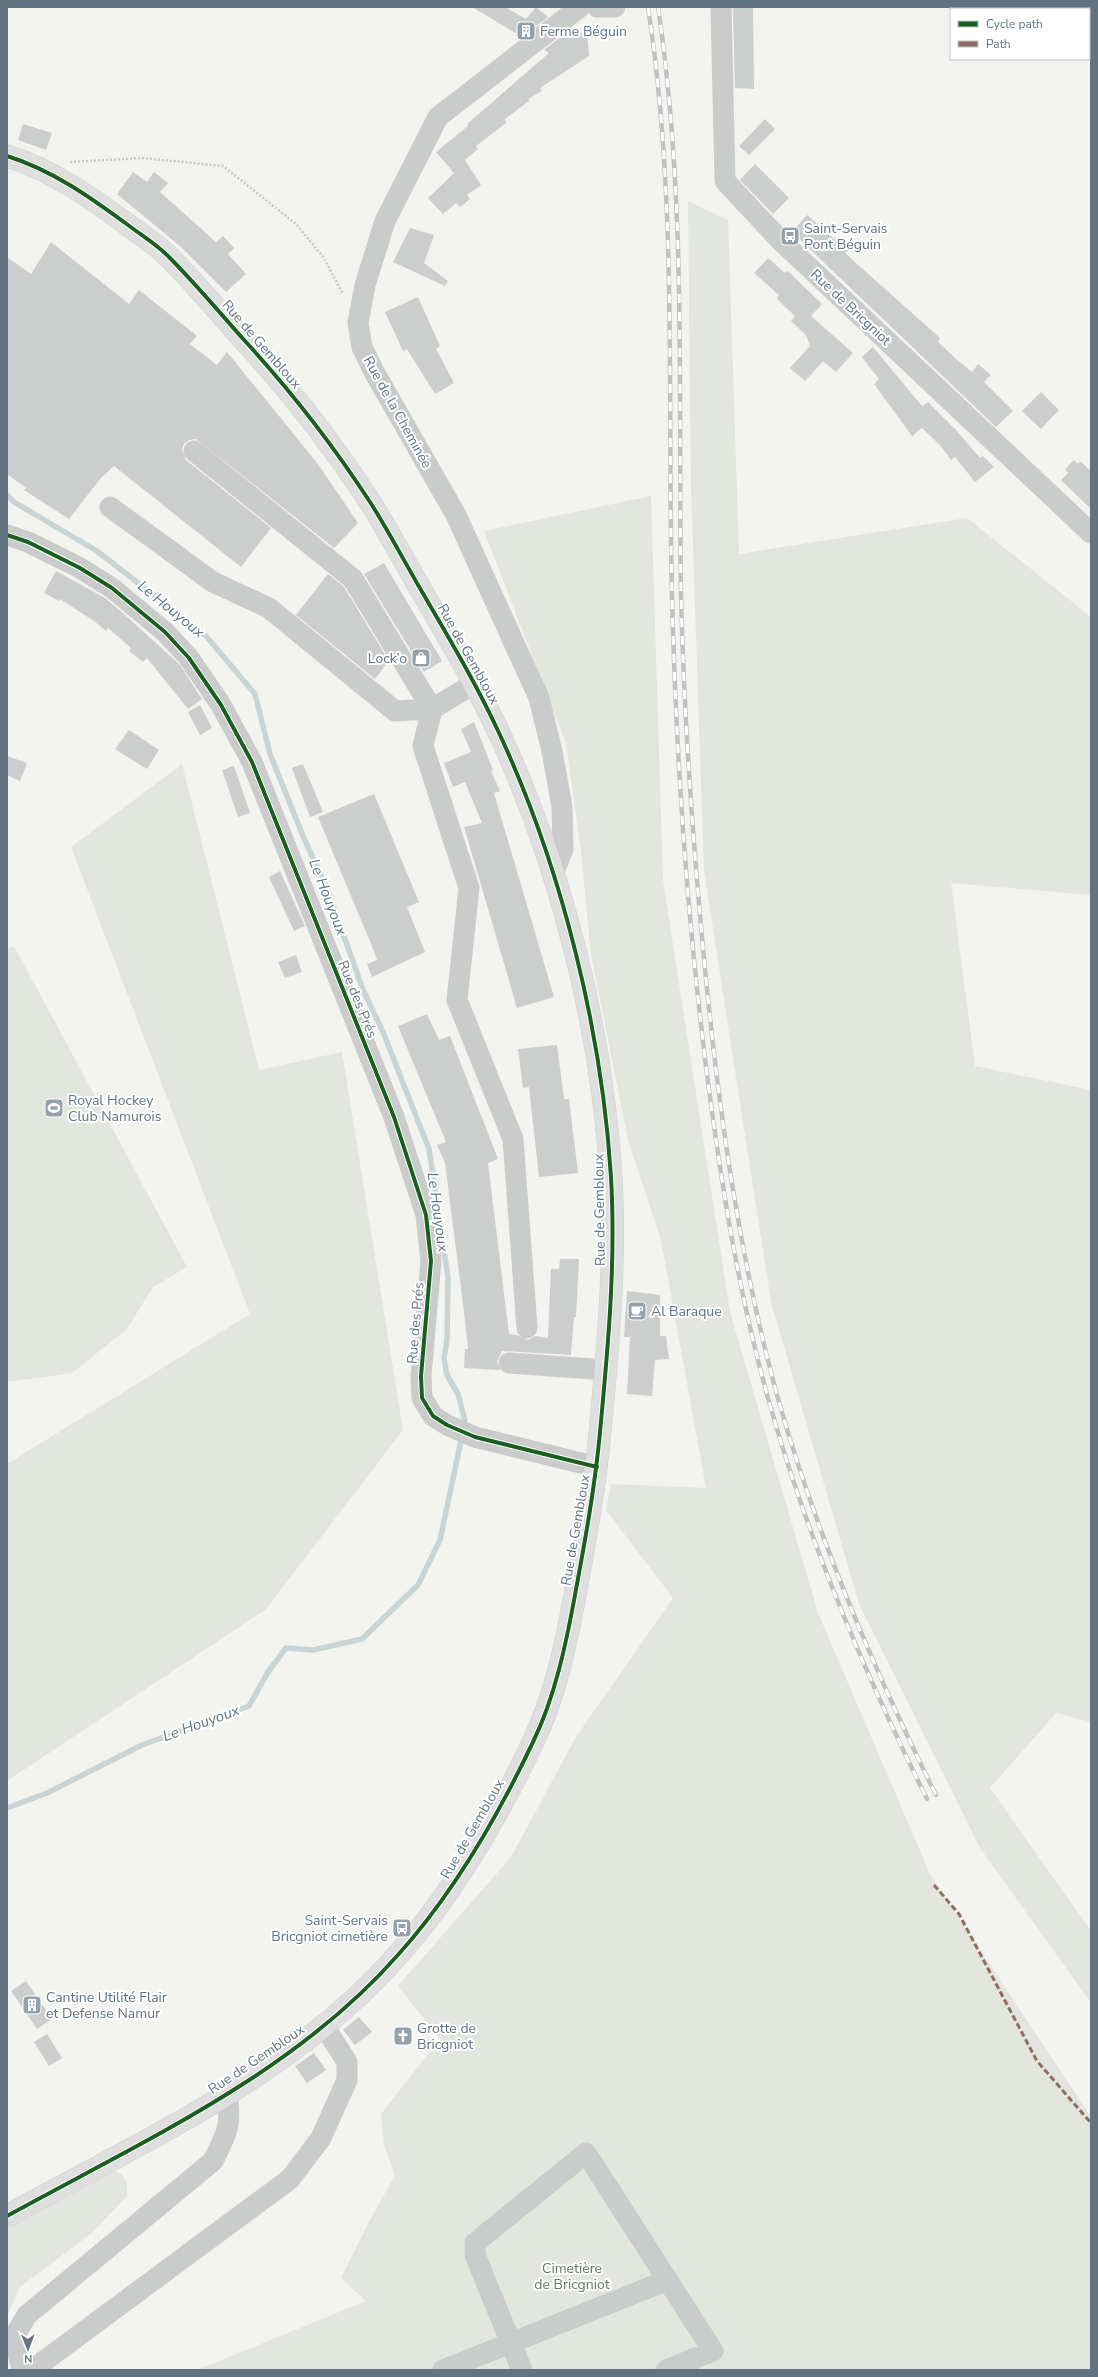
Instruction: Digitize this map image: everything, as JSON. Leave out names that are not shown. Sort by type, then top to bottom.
[{"type":"main road","name":"Rue de Gembloux","points":[[7,156],[35,165],[91,197],[164,252],[283,383],[369,501],[475,682],[503,741],[523,789],[553,874],[586,995],[604,1101],[612,1218],[606,1370],[596,1467],[570,1620],[556,1678],[537,1734],[502,1802],[463,1869],[429,1918],[394,1960],[324,2026],[270,2067],[227,2094],[7,2216]]},
{"type":"street","name":"Rue de la Cheminée","points":[[553,874],[563,849],[562,807],[552,751],[539,698],[456,515],[373,370],[362,347],[358,322],[365,285],[385,221],[438,117],[580,7]]},
{"type":"street","name":"Rue de Bricgniot","points":[[720,7],[725,181],[780,240],[1091,533]]},
{"type":"street","points":[[194,451],[353,579],[432,710],[423,746],[469,888],[457,1000],[513,1139],[527,1328]]},
{"type":"street","points":[[110,507],[213,582],[269,608],[395,711],[432,710],[475,682]]},
{"type":"street","name":"Rue des Prés","points":[[7,535],[28,542],[80,568],[112,588],[165,632],[189,658],[221,705],[252,762],[394,1117],[426,1215],[431,1261],[421,1376],[422,1398],[433,1416],[447,1425],[475,1437],[596,1467]]},
{"type":"street","points":[[509,1363],[606,1370]]},
{"type":"street","points":[[36,2370],[36,2367],[290,2179],[321,2138],[347,2080],[346,2062],[324,2026]]},
{"type":"street","points":[[22,2370],[14,2337],[27,2315],[213,2162],[226,2136],[230,2117],[227,2094]]},
{"type":"street","points":[[522,2370],[475,2255],[475,2243],[586,2153],[713,2351],[666,2370]]},
{"type":"street","points":[[443,2370],[668,2280]]},
{"type":"path","points":[[66,162],[142,158],[223,166],[296,224],[324,258],[358,322]]},
{"type":"green space","points":[[688,201],[728,220],[739,554],[967,518],[1091,617],[1091,895],[951,883],[975,1066],[1091,1090],[1091,1722],[1056,1713],[990,1788],[1091,1931],[1091,2003],[980,1848],[859,1604],[771,1302],[704,871],[691,487]]},
{"type":"green space","name":"Cimetière de Bricgniot","points":[[651,496],[663,880],[730,1312],[818,1613],[930,1874],[1091,2117],[1091,2370],[197,2370],[366,2301],[341,2278],[369,2222],[395,2175],[384,2145],[381,2114],[440,2039],[398,1986],[511,1857],[576,1737],[673,1598],[606,1510],[611,1484],[706,1488],[661,1240],[628,1140],[591,955],[581,851],[566,743],[484,531]]},
{"type":"green space","points":[[182,764],[259,1070],[342,1052],[403,1430],[266,1609],[7,1781],[7,1464],[250,1314],[71,847]]},
{"type":"green space","name":"Royal Hockey Club Namurois","points":[[14,946],[187,1267],[153,1287],[127,1329],[72,1373],[7,1382],[7,949]]},
{"type":"green space","points":[[108,2168],[122,2174],[127,2184],[127,2196],[93,2232],[20,2287],[7,2316],[7,2226]]},
{"type":"building","name":"Ferme Béguin","points":[[472,7],[505,7],[526,19],[536,7],[548,17],[522,37]]},
{"type":"building","points":[[733,7],[753,7],[754,89],[735,88]]},
{"type":"building","points":[[567,32],[568,36],[587,32],[589,56],[540,88],[542,91],[528,99],[529,101],[505,119],[506,123],[476,146],[478,149],[465,160],[481,185],[467,195],[470,199],[460,207],[456,203],[443,214],[428,198],[454,173],[436,152],[468,126],[467,124],[549,53],[544,50]]},
{"type":"building","points":[[765,119],[775,129],[749,155],[739,146]]},
{"type":"building","points":[[23,124],[52,133],[46,150],[18,140]]},
{"type":"building","points":[[755,164],[789,198],[773,214],[740,180]]},
{"type":"building","points":[[133,172],[147,182],[154,172],[168,183],[160,192],[216,242],[223,236],[234,248],[228,254],[246,274],[226,292],[181,247],[117,194]]},
{"type":"building","points":[[807,215],[848,251],[845,253],[940,338],[938,342],[955,358],[972,372],[978,364],[991,375],[984,382],[1013,411],[996,427],[792,232]]},
{"type":"building","points":[[410,228],[434,235],[424,263],[448,281],[445,286],[393,262]]},
{"type":"building","points":[[51,242],[129,304],[139,290],[197,336],[190,344],[217,365],[227,352],[318,464],[358,523],[334,548],[196,439],[189,440],[184,444],[182,450],[186,460],[271,528],[241,567],[114,466],[100,479],[69,519],[24,490],[26,488],[7,474],[7,257],[31,274]]},
{"type":"building","points":[[768,258],[785,273],[788,271],[822,304],[811,316],[853,353],[836,372],[823,361],[805,381],[790,368],[810,346],[806,335],[791,321],[795,316],[777,299],[779,295],[754,273]]},
{"type":"building","points":[[418,297],[440,346],[436,349],[454,383],[435,394],[407,349],[403,351],[385,312]]},
{"type":"building","points":[[873,347],[922,406],[928,402],[957,431],[980,458],[983,456],[994,467],[975,482],[955,457],[951,460],[941,446],[922,428],[912,436],[874,384],[879,379],[862,357]]},
{"type":"building","points":[[1041,392],[1059,410],[1041,429],[1022,411]]},
{"type":"building","points":[[1074,460],[1078,464],[1080,461],[1091,471],[1091,509],[1061,480],[1068,473],[1065,469]]},
{"type":"building","points":[[384,563],[442,661],[424,672],[364,574]]},
{"type":"building","points":[[56,571],[105,598],[124,614],[180,665],[202,699],[188,709],[147,658],[143,662],[129,651],[131,648],[108,628],[106,631],[94,621],[60,599],[59,601],[44,593]]},
{"type":"building","points":[[328,574],[344,587],[389,661],[375,679],[296,615]]},
{"type":"building","points":[[200,705],[212,728],[200,735],[188,712]]},
{"type":"building","points":[[474,722],[493,770],[491,771],[500,791],[494,793],[554,997],[517,1008],[464,827],[482,823],[465,782],[453,787],[444,763],[471,752],[461,729]]},
{"type":"building","points":[[129,730],[159,750],[147,769],[115,749]]},
{"type":"building","points":[[7,756],[27,763],[20,781],[7,775]]},
{"type":"building","points":[[303,764],[323,812],[310,817],[292,768]]},
{"type":"building","points":[[234,766],[250,813],[238,817],[222,770]]},
{"type":"building","points":[[374,794],[419,902],[407,907],[425,952],[372,977],[367,964],[377,960],[374,951],[318,817]]},
{"type":"building","points":[[280,871],[305,926],[294,931],[269,877]]},
{"type":"building","points":[[296,955],[302,972],[285,978],[278,962]]},
{"type":"building","points":[[427,1014],[439,1040],[450,1036],[498,1159],[488,1163],[509,1334],[517,1335],[528,1340],[535,1336],[548,1338],[551,1269],[559,1269],[560,1259],[579,1259],[576,1317],[574,1317],[571,1355],[502,1351],[497,1362],[500,1370],[464,1368],[465,1349],[468,1349],[464,1312],[445,1163],[437,1145],[446,1142],[398,1026]]},
{"type":"building","points":[[557,1045],[564,1099],[569,1099],[578,1173],[539,1177],[529,1087],[523,1088],[518,1049]]},
{"type":"building","points":[[627,1291],[660,1295],[660,1336],[666,1336],[669,1359],[655,1360],[652,1396],[627,1394],[630,1337],[624,1337]]},
{"type":"building","name":"Cantine Utilité Flair et Defense Namur","points":[[26,1981],[52,2019],[37,2029],[11,1991]]},
{"type":"building","points":[[359,2017],[372,2032],[355,2045],[343,2030]]},
{"type":"building","points":[[47,2034],[62,2058],[49,2066],[34,2042]]},
{"type":"building","points":[[314,2053],[326,2070],[307,2083],[295,2066]]},
{"type":"waterway","name":"Le Houyoux","points":[[7,495],[14,502],[97,551],[206,636],[255,694],[270,754],[303,836],[328,891],[363,990],[383,1032],[429,1149],[448,1278],[447,1340],[444,1358],[447,1375],[458,1394],[465,1421],[464,1427]]},
{"type":"waterway","name":"Le Houyoux","points":[[7,1808],[47,1793],[142,1745],[249,1706],[268,1672],[286,1648],[313,1650],[362,1639],[418,1585],[440,1540],[462,1436]]},
{"type":"railway","points":[[648,7],[664,153],[667,227],[672,595],[676,717],[688,900],[694,960],[708,1082],[725,1201],[748,1320],[768,1398],[800,1502],[838,1603],[881,1702],[927,1799]]},
{"type":"railway","points":[[658,7],[667,80],[677,227],[680,374],[681,594],[684,688],[693,829],[701,922],[717,1076],[732,1184],[741,1237],[764,1343],[792,1447],[809,1498],[847,1599],[890,1698],[936,1795]]},
{"type":"marked path","points":[[934,1885],[959,1914],[1037,2061],[1091,2123]]},
{"type":"cycle path","points":[[7,156],[40,169],[70,185],[99,204],[159,248],[198,287],[279,379],[341,460],[383,523],[462,662],[491,716],[522,786],[560,895],[575,952],[599,1065],[611,1177],[613,1241],[608,1337],[598,1453],[593,1494],[564,1651],[554,1689],[541,1725],[505,1799],[473,1854],[437,1907],[397,1956],[356,1998],[311,2036],[264,2070],[214,2102],[163,2132],[7,2216]]},
{"type":"cycle path","points":[[7,535],[28,542],[80,568],[112,588],[165,632],[189,658],[221,705],[252,762],[394,1117],[426,1215],[431,1261],[421,1376],[422,1398],[433,1416],[447,1425],[475,1437],[597,1467]]},
{"type":"place","name":"Ferme Béguin","points":[[526,31]]},
{"type":"place","name":"Saint-Servais Pont Béguin","points":[[790,236]]},
{"type":"place","name":"Lock’o","points":[[421,658]]},
{"type":"place","name":"Royal Hockey Club Namurois","points":[[54,1108]]},
{"type":"place","name":"Al Baraque","points":[[637,1311]]},
{"type":"place","name":"Saint-Servais Bricgniot cimetière","points":[[402,1928]]},
{"type":"place","name":"Cantine Utilité Flair et Defense Namur","points":[[32,2005]]},
{"type":"place","name":"Grotte de Bricgniot","points":[[403,2036]]}]
